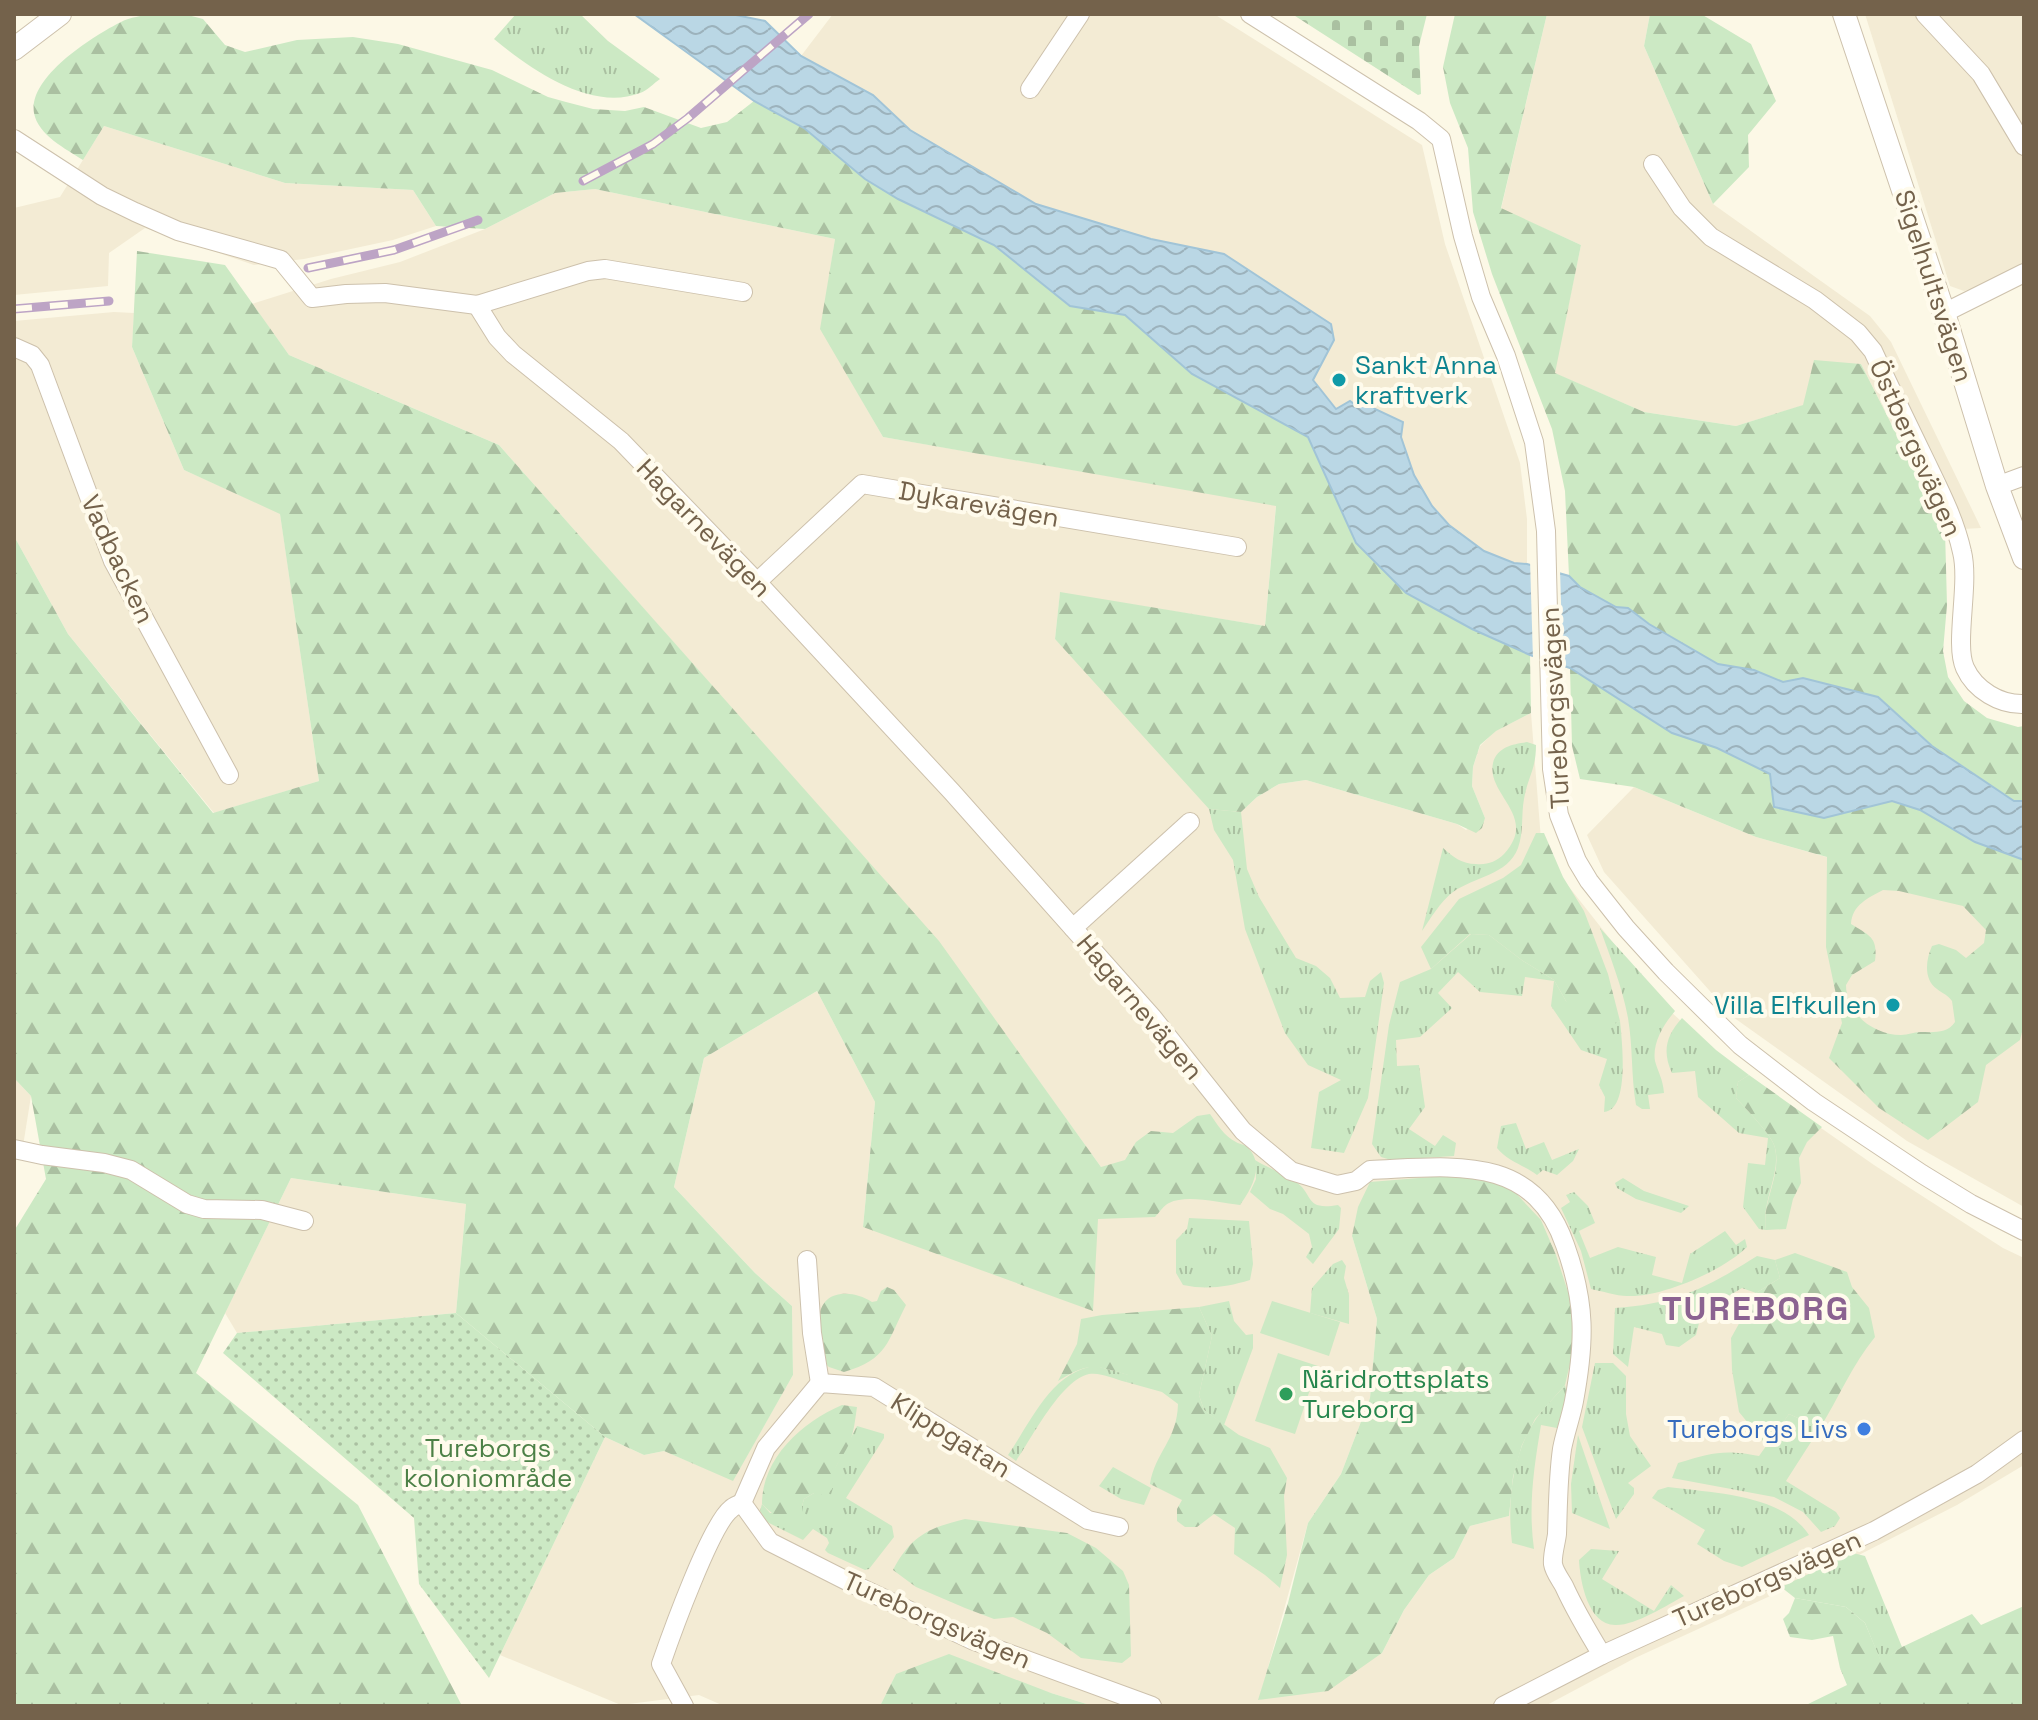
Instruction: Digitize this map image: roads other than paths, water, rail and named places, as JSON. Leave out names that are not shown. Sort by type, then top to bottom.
[{"type":"street","points":[[14,49],[60,14]]},
{"type":"street","points":[[1030,89],[1080,14]]},
{"type":"street","name":"Tureborgsvägen","points":[[1250,14],[1441,139],[1477,283],[1506,356],[1534,442],[1546,531],[1552,769],[1559,815],[1567,840],[1589,881],[1666,972],[1740,1045],[1814,1102],[1971,1204],[2024,1231]]},
{"type":"street","name":"Sigelhultsvägen","points":[[1844,14],[1944,313],[1997,486],[2024,558]]},
{"type":"street","points":[[1925,14],[1981,74],[2024,146]]},
{"type":"street","points":[[14,139],[102,196],[135,212],[178,231],[281,260],[312,298],[385,293],[477,305],[588,271],[605,269],[743,292]]},
{"type":"street","name":"Östbergsvägen","points":[[1653,164],[1682,208],[1711,237],[1815,300],[1858,333],[1873,351],[1954,521],[1964,557],[1965,608],[1961,652],[1965,667],[1986,692],[2000,700],[2024,704]]},
{"type":"street","points":[[1944,313],[2024,273]]},
{"type":"street","name":"Hagarnevägen","points":[[477,305],[497,337],[513,354],[621,441],[757,582],[1153,1018],[1243,1131],[1291,1171],[1337,1185],[1356,1181],[1370,1170],[1475,1168],[1502,1174],[1545,1204],[1573,1266],[1584,1337],[1563,1446],[1553,1565],[1574,1609],[1602,1655]]},
{"type":"street","name":"Vadbacken","points":[[14,347],[32,355],[40,365],[113,561],[229,775]]},
{"type":"street","points":[[1997,486],[2024,476]]},
{"type":"street","name":"Dykarevägen","points":[[757,582],[862,484],[1237,547]]},
{"type":"street","points":[[1073,928],[1190,822]]},
{"type":"street","points":[[14,1149],[131,1170],[187,1204],[204,1209],[262,1210],[304,1221]]},
{"type":"street","points":[[684,1706],[661,1664],[679,1615],[716,1533],[729,1510],[742,1503],[766,1448],[820,1383],[812,1333],[807,1260]]},
{"type":"street","name":"Klippgatan","points":[[820,1383],[874,1387],[1088,1520],[1119,1527]]},
{"type":"street","name":"Tureborgsvägen","points":[[1503,1706],[1602,1655],[1874,1531],[1977,1474],[2024,1440]]},
{"type":"street","name":"Tureborgsvägen","points":[[742,1503],[770,1542],[853,1584],[972,1640],[1152,1706]]},
{"type":"water","points":[[634,14],[731,14],[765,21],[801,56],[873,95],[910,130],[1036,204],[1151,239],[1224,254],[1331,324],[1334,340],[1313,380],[1336,409],[1350,401],[1358,407],[1368,400],[1375,409],[1403,422],[1401,437],[1414,475],[1432,506],[1449,525],[1484,551],[1514,563],[1569,576],[1580,587],[1616,607],[1628,608],[1649,624],[1718,664],[1754,670],[1783,682],[1803,678],[1878,697],[1932,746],[2014,801],[2024,801],[2024,860],[1975,842],[1920,810],[1892,801],[1824,818],[1774,807],[1770,774],[1717,748],[1672,733],[1570,668],[1530,655],[1472,629],[1406,593],[1356,543],[1308,437],[1192,374],[1125,315],[1070,306],[994,245],[898,199],[865,179],[804,128],[754,101]]},
{"type":"railway","points":[[583,181],[653,144],[688,118],[809,14]]},
{"type":"railway","points":[[308,268],[394,250],[478,220]]},
{"type":"railway","points":[[14,309],[109,301]]},
{"type":"place","name":"Sankt Anna kraftverk","points":[[1339,380]]},
{"type":"place","name":"Villa Elfkullen","points":[[1893,1005]]},
{"type":"place","name":"Näridrottsplats Tureborg","points":[[1286,1394]]},
{"type":"place","name":"Tureborgs Livs","points":[[1864,1429]]},
{"type":"district","name":"TUREBORG","points":[[1756,1308]]},
{"type":"park label","name":"Tureborgs koloniområde","points":[[488,1463]]}]
